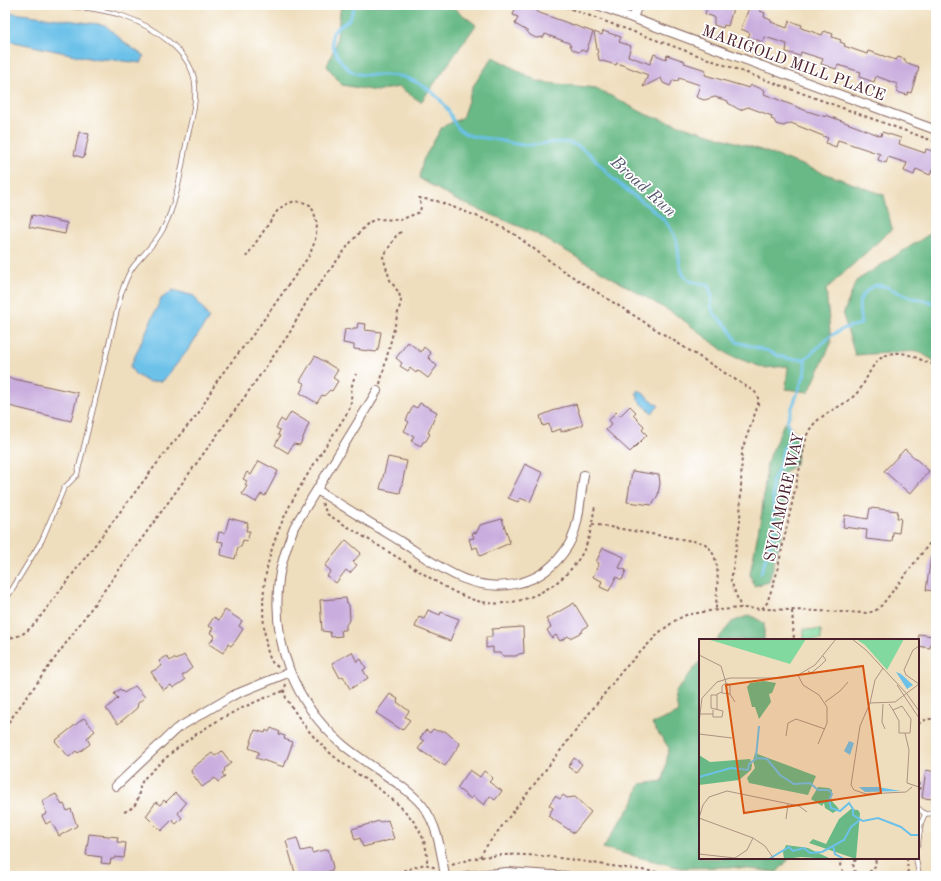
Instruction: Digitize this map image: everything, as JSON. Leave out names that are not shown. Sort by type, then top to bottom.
[{"type":"street","name":"MARIGOLD MILL PLACE","points":[[597,5],[936,130]]},
{"type":"street","points":[[633,18],[638,5]]},
{"type":"street","points":[[377,391],[294,527],[279,578],[279,634],[284,655],[286,673],[320,723],[331,734],[421,805],[433,823],[439,842],[445,876]]},
{"type":"street","points":[[315,494],[458,577],[485,586],[499,586],[527,581],[542,574],[557,561],[568,544],[574,528],[584,475]]},
{"type":"street","points":[[116,786],[176,729],[228,698],[286,673]]},
{"type":"street","points":[[466,876],[507,872],[567,876]]},
{"type":"lane","points":[[5,601],[42,540],[64,488],[77,475],[120,294],[133,267],[157,239],[167,220],[184,154],[196,94],[196,84],[190,65],[175,47],[148,28],[122,16],[99,10],[57,5]]},
{"type":"lane","points":[[919,809],[925,814],[936,813]]},
{"type":"lane","points":[[919,837],[921,823],[925,814]]},
{"type":"lane","points":[[916,859],[919,876]]},
{"type":"path","points":[[560,5],[936,142]]},
{"type":"path","points":[[5,727],[241,402],[289,334],[308,300],[351,242],[369,222],[378,220],[400,220],[420,212],[421,206],[419,198],[437,201],[468,212],[492,222],[514,234],[557,267],[755,392],[758,397],[758,405],[742,450],[740,522],[731,581],[741,608]]},
{"type":"path","points":[[5,637],[11,638],[22,635],[40,617],[171,445],[198,414],[218,378],[297,274],[309,256],[315,241],[317,218],[310,205],[297,201],[282,206],[246,256]]},
{"type":"path","points":[[377,391],[387,361],[401,301],[399,292],[390,280],[383,257],[396,236],[402,231]]},
{"type":"path","name":"SYCAMORE WAY","points":[[762,610],[767,603],[776,576],[807,435],[811,426],[820,416],[845,404],[858,392],[865,383],[872,368],[883,357],[896,353],[905,353],[936,365]]},
{"type":"path","points":[[356,374],[350,387],[351,404],[349,410],[286,511],[274,537],[263,590],[264,629],[272,663],[286,673],[286,684],[284,691],[286,698],[304,725],[324,748],[406,811],[416,824],[421,836],[427,864]]},
{"type":"path","points":[[315,494],[327,514],[434,580],[467,597],[485,602],[512,601],[528,598],[542,592],[556,583],[580,558],[588,542],[595,505]]},
{"type":"path","points":[[592,524],[704,543],[714,553],[717,561],[716,610]]},
{"type":"path","points":[[480,857],[485,848],[622,671],[661,631],[676,620],[686,616],[716,610],[741,608],[867,614],[875,611],[882,605],[936,535]]},
{"type":"path","points":[[792,611],[794,639]]},
{"type":"path","points":[[124,812],[131,809],[137,803],[144,779],[190,739],[238,710],[284,691]]},
{"type":"path","points":[[919,723],[927,719],[936,719]]},
{"type":"path","points":[[843,859],[840,865],[844,872],[848,874],[868,873],[876,865],[875,859]]},
{"type":"path","points":[[855,873],[853,864],[856,859]]},
{"type":"path","points":[[908,859],[908,876]]},
{"type":"green space","points":[[341,5],[450,5],[476,25],[421,102],[399,87],[376,91],[342,85],[327,66],[336,44]]},
{"type":"green space","points":[[493,57],[539,82],[596,88],[647,115],[758,149],[884,195],[892,229],[826,289],[831,343],[809,392],[786,389],[788,366],[764,368],[729,355],[678,316],[535,233],[454,199],[419,178],[423,160],[442,127],[462,118],[473,86]]},
{"type":"green space","points":[[936,230],[936,362],[918,351],[855,355],[843,315],[856,281]]},
{"type":"green space","points":[[784,423],[796,436],[798,446],[796,464],[787,470],[776,486],[785,504],[783,530],[769,582],[754,586],[750,574],[762,512],[767,463]]},
{"type":"green space","points":[[750,615],[764,623],[764,639],[718,639],[732,622]]},
{"type":"green space","points":[[804,629],[821,630],[821,639],[804,639]]},
{"type":"green space","points":[[699,662],[699,859],[789,859],[777,872],[730,867],[681,868],[603,848],[633,803],[640,784],[663,781],[669,748],[652,724],[678,713],[675,693]]},
{"type":"water","points":[[5,12],[105,25],[125,43],[144,56],[141,63],[106,59],[98,60],[5,40]]},
{"type":"water","points":[[173,290],[194,296],[209,318],[188,350],[163,381],[148,382],[135,374],[130,367],[161,299]]},
{"type":"water","points":[[639,390],[659,406],[652,413],[637,399],[639,397],[636,394]]},
{"type":"building","points":[[516,5],[522,7],[523,5],[530,5],[539,8],[537,12],[593,32],[586,52],[582,50],[578,52],[572,49],[569,43],[545,34],[544,37],[536,38],[530,35],[527,31],[515,24],[518,17],[513,15]]},
{"type":"building","points":[[708,5],[734,5],[728,26],[724,25],[723,28],[714,25],[714,17],[705,14]]},
{"type":"building","points":[[750,5],[761,8],[760,11],[765,13],[764,17],[771,20],[771,22],[787,28],[789,21],[802,25],[801,28],[822,35],[824,31],[833,34],[832,37],[841,40],[840,42],[845,44],[844,46],[867,54],[868,51],[896,60],[898,57],[905,59],[905,62],[919,67],[911,93],[908,92],[907,95],[897,92],[897,84],[876,76],[874,82],[859,77],[861,72],[838,65],[836,69],[821,64],[823,59],[801,52],[800,56],[786,52],[787,44],[765,37],[763,42],[748,37],[750,33],[741,29]]},
{"type":"building","points":[[603,31],[621,37],[619,42],[631,46],[628,56],[650,64],[654,54],[666,59],[667,55],[685,61],[684,63],[706,70],[705,75],[749,88],[751,85],[765,90],[764,94],[807,111],[826,117],[826,115],[881,136],[882,132],[901,138],[899,144],[925,153],[926,149],[936,152],[936,169],[933,168],[930,175],[916,169],[914,175],[904,171],[907,163],[888,157],[886,163],[878,160],[880,154],[838,140],[836,147],[826,143],[828,138],[791,123],[783,126],[776,124],[774,120],[771,119],[772,116],[748,107],[740,110],[728,103],[728,101],[715,97],[704,100],[696,97],[700,85],[679,78],[678,81],[673,80],[670,86],[663,83],[661,78],[643,87],[648,75],[617,63],[616,65],[599,60],[594,32],[602,35]]},
{"type":"building","points":[[79,132],[89,134],[84,158],[74,155]]},
{"type":"building","points":[[32,215],[67,223],[65,234],[29,227]]},
{"type":"building","points":[[358,323],[366,324],[365,330],[381,332],[378,350],[376,352],[354,349],[354,345],[343,343],[345,329],[353,330],[353,328],[357,328]]},
{"type":"building","points":[[408,342],[421,352],[424,347],[431,353],[428,357],[437,366],[428,378],[420,372],[417,371],[416,373],[410,368],[408,371],[400,366],[402,363],[396,358]]},
{"type":"building","points":[[315,356],[338,370],[333,378],[338,381],[332,391],[330,390],[324,396],[322,395],[317,403],[300,393],[305,384],[300,381]]},
{"type":"building","points":[[5,377],[78,393],[71,421],[5,405]]},
{"type":"building","points":[[420,403],[437,412],[428,433],[430,434],[421,446],[411,441],[414,436],[404,431],[409,422],[406,420],[413,406],[417,408]]},
{"type":"building","points":[[576,404],[583,425],[561,432],[561,429],[551,432],[549,424],[543,426],[540,416],[560,408]]},
{"type":"building","points":[[630,406],[636,412],[633,415],[644,426],[642,430],[647,435],[630,452],[606,430],[612,424],[609,420],[616,412],[620,416]]},
{"type":"building","points":[[291,412],[309,423],[300,445],[293,444],[288,453],[275,445],[280,436],[278,435],[280,430],[276,428],[281,419],[285,422]]},
{"type":"building","points":[[905,449],[929,471],[910,494],[884,471]]},
{"type":"building","points":[[388,457],[407,461],[400,493],[380,489]]},
{"type":"building","points":[[259,461],[278,471],[265,496],[261,494],[256,502],[242,494],[247,486],[245,485],[247,481],[243,479],[247,472],[251,475]]},
{"type":"building","points":[[525,464],[543,473],[530,502],[520,498],[518,502],[508,498]]},
{"type":"building","points":[[632,471],[659,475],[660,483],[658,495],[652,505],[627,502]]},
{"type":"building","points":[[870,508],[898,511],[897,518],[901,518],[899,533],[893,532],[892,542],[866,539],[867,530],[843,527],[845,515],[868,519]]},
{"type":"building","points":[[229,518],[248,523],[246,531],[250,531],[247,541],[243,540],[241,547],[238,547],[235,559],[221,555],[223,542],[217,541],[219,532],[225,533]]},
{"type":"building","points":[[502,519],[510,543],[480,556],[477,547],[472,549],[469,539],[474,538],[472,533],[477,532],[480,525]]},
{"type":"building","points":[[346,540],[361,553],[353,562],[357,565],[350,573],[346,570],[336,583],[327,576],[331,571],[325,566]]},
{"type":"building","points":[[603,548],[624,557],[619,568],[626,570],[622,580],[616,577],[609,591],[600,587],[602,581],[593,577],[599,563],[596,562]]},
{"type":"building","points":[[931,557],[936,558],[936,591],[926,590]]},
{"type":"building","points":[[346,598],[347,604],[349,605],[350,619],[346,625],[346,630],[341,630],[342,636],[331,637],[330,632],[322,631],[320,600]]},
{"type":"building","points":[[574,603],[588,626],[583,629],[582,632],[570,638],[568,636],[560,641],[556,635],[552,638],[547,630],[551,627],[546,619]]},
{"type":"building","points":[[225,610],[242,621],[239,626],[243,629],[231,646],[228,644],[223,653],[209,644],[215,636],[210,633],[213,628],[208,626],[214,617],[219,620]]},
{"type":"building","points":[[428,610],[440,615],[441,612],[459,619],[450,641],[415,627],[419,617],[424,619]]},
{"type":"building","points":[[523,627],[524,653],[516,656],[503,656],[501,653],[493,653],[493,647],[486,648],[486,637],[492,637],[492,629]]},
{"type":"building","points":[[919,634],[932,636],[930,648],[919,646]]},
{"type":"building","points":[[352,652],[357,662],[361,659],[366,668],[363,670],[368,678],[350,689],[343,676],[340,678],[332,663]]},
{"type":"building","points":[[184,655],[192,668],[182,676],[185,680],[173,688],[171,685],[163,690],[151,672],[162,666],[159,661],[167,656],[170,661],[174,658],[176,660]]},
{"type":"building","points":[[135,686],[145,697],[138,703],[137,708],[118,724],[106,709],[118,698],[114,694],[120,689],[124,693]]},
{"type":"building","points":[[390,694],[398,699],[397,702],[409,711],[405,717],[410,720],[402,730],[376,713]]},
{"type":"building","points":[[84,718],[95,731],[87,738],[90,744],[78,753],[76,751],[69,757],[55,741]]},
{"type":"building","points":[[271,728],[280,732],[279,734],[285,736],[284,739],[293,742],[284,767],[256,758],[259,752],[249,748],[255,730],[265,733],[266,730],[269,732]]},
{"type":"building","points":[[433,729],[437,731],[445,731],[460,744],[445,766],[418,749],[424,741],[420,738],[426,730],[430,733]]},
{"type":"building","points":[[222,751],[231,763],[222,773],[225,777],[218,782],[215,778],[202,787],[191,772],[192,768],[212,753],[215,756]]},
{"type":"building","points":[[574,758],[582,764],[576,772],[568,767]]},
{"type":"building","points":[[470,770],[480,777],[484,771],[493,778],[489,782],[502,791],[495,800],[490,796],[484,805],[473,796],[471,799],[457,788]]},
{"type":"building","points":[[926,770],[936,772],[936,797],[934,796],[934,799],[922,798]]},
{"type":"building","points":[[175,793],[186,803],[178,813],[182,818],[176,824],[172,820],[161,831],[146,816],[156,802],[160,805],[164,800],[166,802]]},
{"type":"building","points":[[56,794],[62,805],[64,804],[67,811],[71,809],[77,826],[59,836],[51,821],[46,824],[42,816],[47,814],[42,801]]},
{"type":"building","points":[[563,795],[567,798],[575,797],[591,812],[574,833],[548,816],[553,808],[549,805],[555,796],[560,799]]},
{"type":"building","points":[[388,820],[394,839],[363,847],[360,838],[355,840],[352,829],[379,821],[381,822]]},
{"type":"building","points":[[89,834],[118,837],[117,842],[126,843],[124,858],[115,857],[114,859],[111,859],[110,864],[101,863],[102,857],[86,855]]},
{"type":"building","points":[[297,838],[301,851],[311,849],[312,853],[328,849],[333,867],[332,870],[317,876],[306,876],[305,874],[296,876],[286,841]]},
{"type":"waterway","name":"Broad Run","points":[[355,5],[350,18],[336,29],[333,33],[332,39],[333,47],[337,55],[344,65],[351,71],[368,75],[397,75],[418,83],[428,89],[441,101],[457,127],[466,134],[480,138],[522,145],[563,142],[570,143],[584,150],[618,183],[653,210],[668,224],[677,242],[683,274],[690,281],[708,285],[712,296],[711,306],[714,314],[728,327],[737,342],[790,359],[805,359]]},
{"type":"waterway","name":"Broad Run","points":[[805,359],[832,335],[845,328],[861,324],[859,311],[861,297],[875,285],[884,286],[909,297],[936,303]]},
{"type":"waterway","points":[[761,573],[775,529],[772,482],[779,468],[783,449],[788,443],[790,435],[787,421],[805,373],[805,359]]}]
